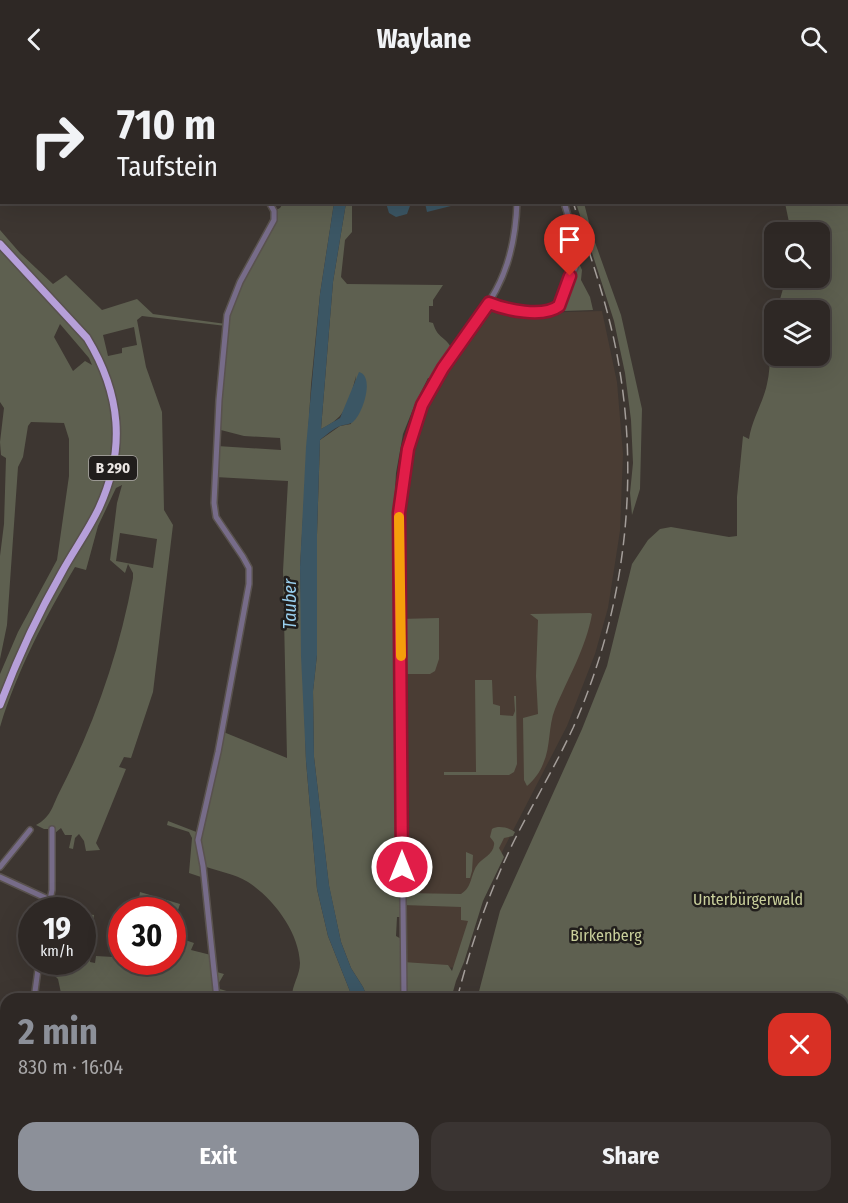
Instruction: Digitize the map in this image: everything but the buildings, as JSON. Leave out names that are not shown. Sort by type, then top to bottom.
[{"type":"main road","name":"B 290","points":[[0,244],[87,338],[106,375],[114,404],[117,447],[113,471],[98,509],[39,616],[0,705]]},
{"type":"street","points":[[216,993],[203,866],[198,840],[237,653],[247,599],[249,573],[243,557],[215,513],[219,400],[227,315],[240,282],[274,220],[274,211],[270,204]]},
{"type":"street","points":[[404,993],[399,513],[408,449],[422,405],[443,368],[497,289],[509,259],[515,232],[517,204]]},
{"type":"street","points":[[489,303],[504,309],[541,311],[549,311],[559,306],[565,286],[575,268],[578,250],[565,204]]},
{"type":"street","points":[[51,897],[52,829]]},
{"type":"street","points":[[0,867],[30,830]]},
{"type":"street","points":[[0,877],[43,897]]},
{"type":"street","points":[[35,993],[37,975]]},
{"type":"shaded area","points":[[491,309],[502,314],[602,311],[617,382],[623,454],[620,531],[608,608],[595,654],[567,726],[504,848],[479,904],[458,968],[407,965],[403,538],[407,495],[417,440],[427,406],[434,392]]},
{"type":"green space","points":[[282,204],[334,204],[320,294],[311,385],[300,567],[306,761],[317,889],[328,936],[351,993],[293,993],[299,972],[299,951],[290,928],[275,906],[243,879],[203,866],[204,878],[189,873],[192,838],[189,832],[167,825],[168,821],[199,833],[221,731],[287,758],[283,571],[288,481],[215,477],[217,446],[281,450],[280,438],[244,436],[217,429],[226,326],[142,316],[137,320],[146,367],[162,412],[164,510],[173,525],[153,692],[131,758],[124,757],[119,767],[126,769],[96,843],[100,850],[86,851],[84,841],[79,834],[75,838],[73,849],[69,848],[72,835],[65,835],[61,828],[55,833],[52,829],[44,829],[36,825],[45,819],[50,811],[72,767],[104,689],[120,634],[133,578],[128,564],[125,573],[110,560],[117,503],[122,485],[116,488],[98,526],[86,570],[75,567],[43,625],[23,665],[0,727],[0,674],[18,632],[57,560],[69,476],[69,439],[64,423],[31,422],[28,426],[23,457],[18,467],[7,625],[0,659],[0,556],[4,524],[6,458],[1,455],[0,442],[4,408],[0,402],[0,230],[20,253],[53,284],[66,275],[102,310],[137,299],[153,314],[226,324],[229,304],[274,220],[274,211]],"holes":[[[60,324],[89,358],[92,365],[85,361],[73,371],[54,337]],[[134,327],[137,345],[122,348],[122,353],[108,356],[103,335]],[[120,533],[157,539],[153,568],[116,561]]]},
{"type":"green space","points":[[346,204],[352,204],[352,232],[345,240],[341,277],[347,284],[443,285],[433,300],[433,306],[429,306],[429,322],[433,323],[438,333],[449,344],[453,354],[437,379],[428,378],[415,404],[403,434],[396,473],[393,526],[394,695],[401,700],[403,893],[461,894],[468,888],[478,864],[493,848],[494,843],[490,837],[492,829],[498,827],[515,832],[513,836],[504,838],[499,848],[504,857],[483,901],[453,993],[366,993],[351,968],[341,942],[329,886],[314,757],[313,691],[317,655],[317,534],[320,440],[340,426],[351,424],[356,376],[346,408],[342,414],[321,429],[333,282]],"holes":[[[403,905],[461,907],[461,920],[468,921],[452,971],[448,965],[403,962],[403,940],[396,936],[397,917],[403,917]]]},
{"type":"green space","points":[[560,204],[564,204],[578,250],[577,259],[582,270],[581,280],[590,297],[593,310],[563,311],[562,296],[565,279],[573,266],[576,250]]},
{"type":"green space","points":[[576,204],[584,204],[592,234],[621,315],[642,409],[640,489],[632,515],[631,420],[625,373],[614,321]]},
{"type":"green space","points":[[785,204],[848,204],[848,993],[479,993],[500,911],[582,729],[607,666],[632,564],[648,540],[660,529],[671,527],[729,537],[737,536],[737,497],[743,436],[749,439],[765,391],[769,366],[830,366],[830,300],[780,300],[783,288],[830,288],[830,222],[789,222]]},
{"type":"green space","points":[[530,614],[592,614],[586,639],[553,716],[546,757],[542,767],[527,786],[524,780],[523,718],[538,714],[536,676],[538,620]]},
{"type":"green space","points":[[439,618],[439,659],[435,671],[430,674],[401,674],[400,619]]},
{"type":"green space","points":[[475,680],[492,680],[493,704],[500,706],[500,715],[513,716],[514,696],[516,696],[517,764],[514,772],[509,775],[444,775],[444,772],[476,772]]},
{"type":"green space","points":[[466,852],[473,855],[470,878],[466,878]]},
{"type":"green space","points":[[140,892],[157,897],[139,897]]},
{"type":"green space","points":[[186,940],[194,943],[191,950],[211,955],[213,971],[224,974],[216,988],[234,993],[61,993],[58,979],[54,975],[96,975],[96,956],[108,957],[108,975],[186,975]]},
{"type":"water","points":[[334,204],[346,204],[333,282],[321,429],[340,418],[359,372],[364,375],[367,387],[364,404],[357,418],[350,424],[337,427],[320,440],[317,655],[313,692],[314,757],[329,885],[341,942],[351,968],[366,993],[351,993],[328,936],[317,889],[306,761],[300,567],[306,447],[320,294]]},
{"type":"water","points":[[386,204],[411,204],[407,214],[396,217],[389,213]]},
{"type":"water","points":[[425,204],[455,205],[427,212]]},
{"type":"railway","points":[[459,993],[468,958],[497,879],[514,841],[573,728],[592,679],[608,629],[619,577],[628,472],[626,419],[619,367],[608,315],[574,204]]},
{"type":"slow traffic","points":[[399,517],[401,656]]},
{"type":"route","points":[[402,867],[399,513],[408,449],[422,405],[443,368],[489,303],[504,309],[549,311],[559,306],[570,276]]},
{"type":"water label","name":"Tauber","points":[[290,604]]},
{"type":"park label","name":"Unterbürgerwald","points":[[748,899]]},
{"type":"park label","name":"Birkenberg","points":[[606,935]]}]
